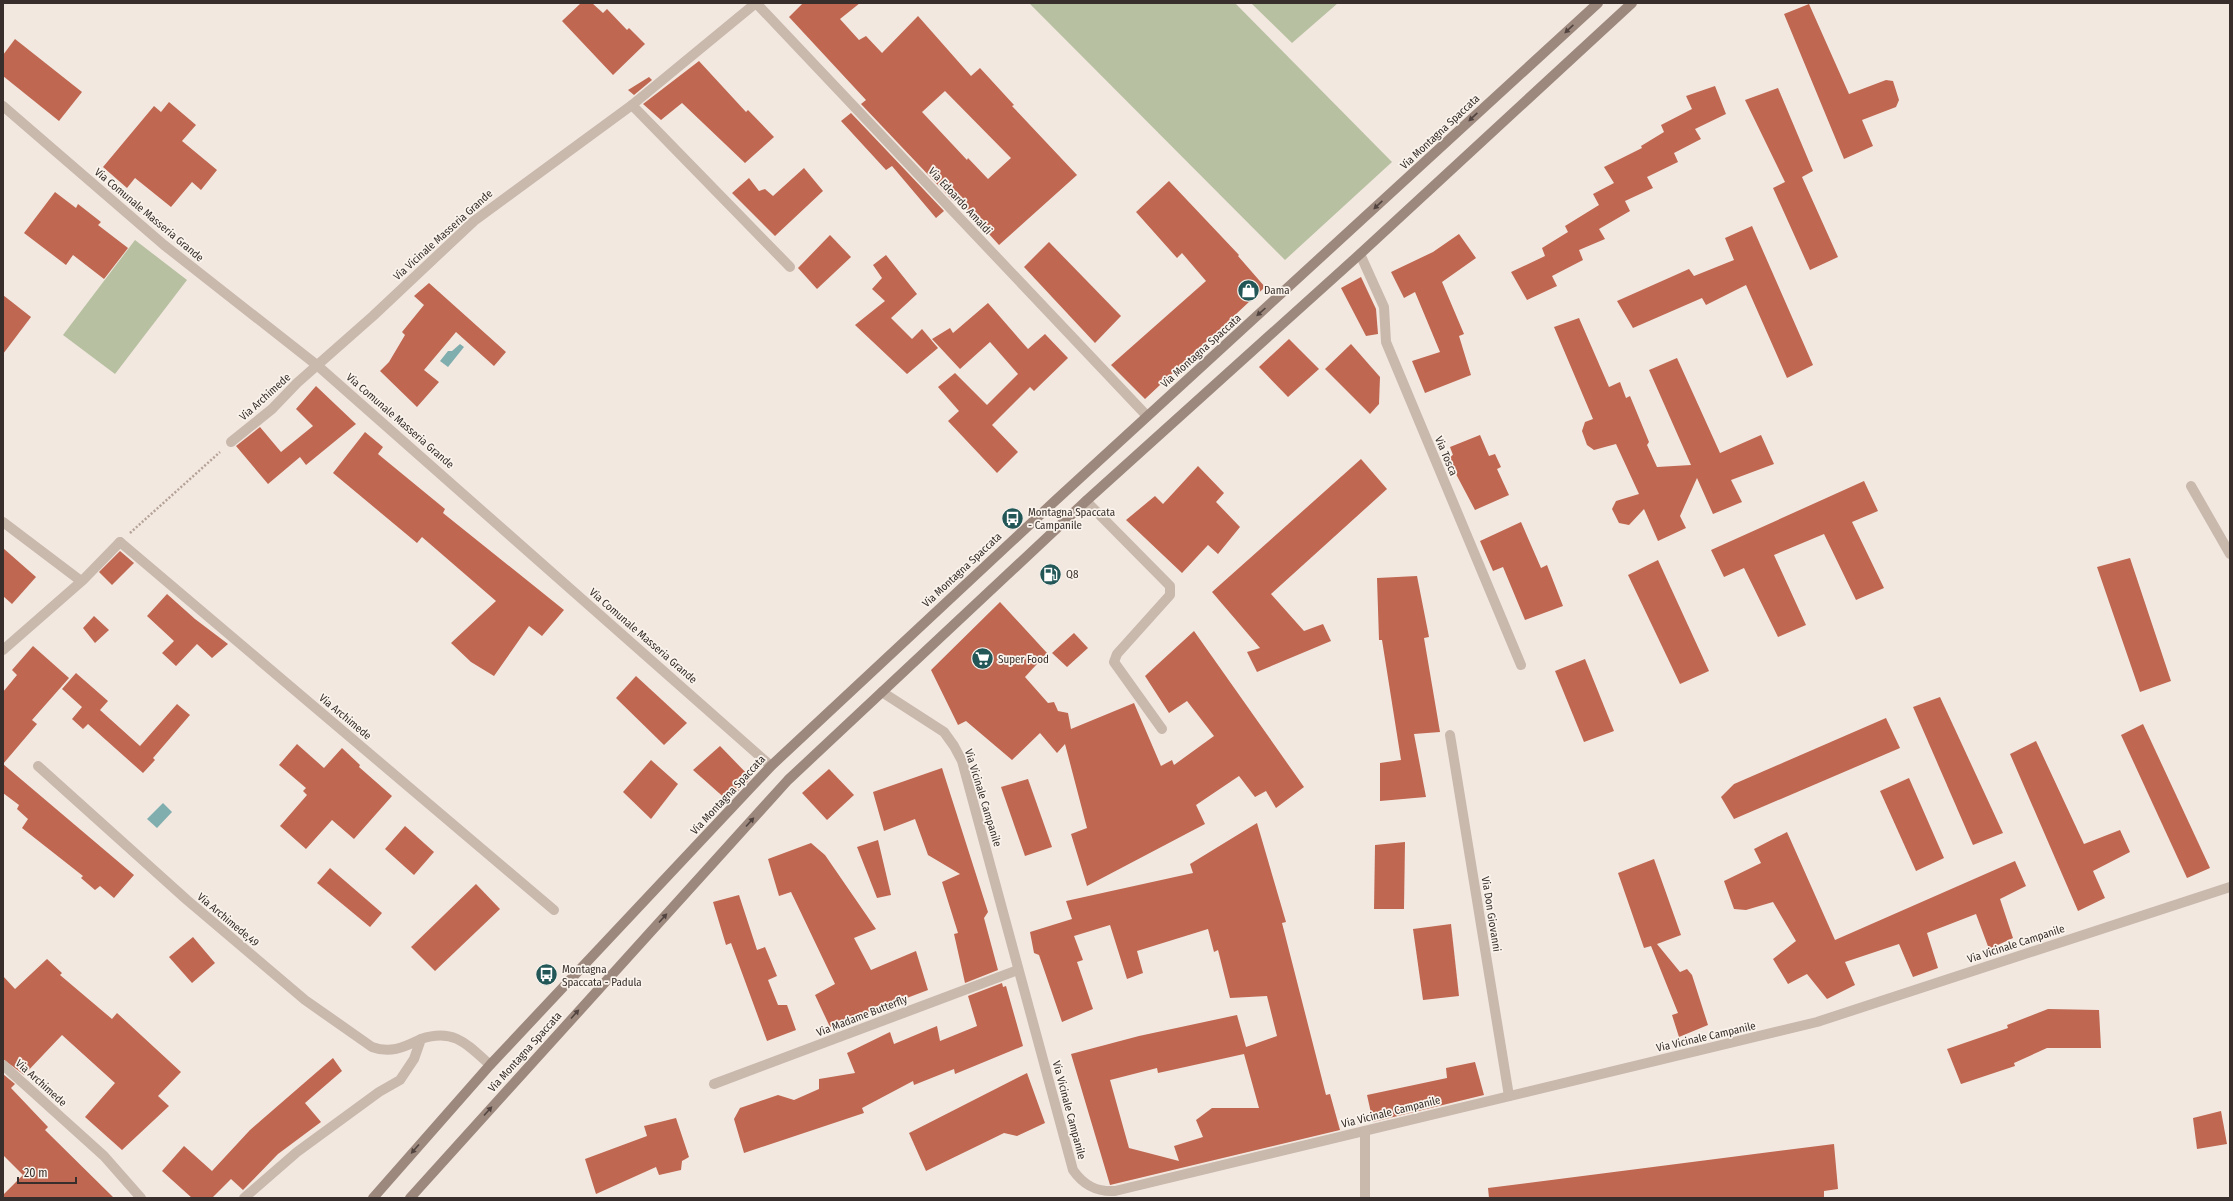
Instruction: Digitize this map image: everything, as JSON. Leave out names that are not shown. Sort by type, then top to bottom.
[{"type":"main road","name":"Via Montagna Spaccata","points":[[373,1198],[490,1065],[772,766],[1147,416],[1598,3]]},
{"type":"main road","name":"Via Montagna Spaccata","points":[[410,1198],[788,780],[1086,501],[1360,254],[1632,3]]},
{"type":"street","name":"Via Vicinale Masseria Grande","points":[[318,366],[474,221],[632,106],[756,3]]},
{"type":"street","name":"Via Edoardo Amaldi","points":[[756,3],[1147,416]]},
{"type":"street","name":"Via Comunale Masseria Grande","points":[[3,106],[164,245],[318,366],[772,766]]},
{"type":"street","points":[[632,106],[790,267]]},
{"type":"street","name":"Via Tosca","points":[[1360,254],[1384,307],[1386,342],[1521,665]]},
{"type":"street","name":"Via Archimede","points":[[231,442],[272,409],[318,366]]},
{"type":"street","points":[[2191,486],[2230,554]]},
{"type":"street","points":[[1086,501],[1170,586],[1170,595],[1117,654],[1114,662],[1162,729]]},
{"type":"street","points":[[3,522],[81,582]]},
{"type":"street","points":[[3,650],[81,582],[120,542]]},
{"type":"street","name":"Via Archimede","points":[[120,542],[554,910]]},
{"type":"street","name":"Via Vicinale Campanile","points":[[882,692],[944,732],[962,761],[1073,1170],[1085,1184],[1095,1190],[1115,1191],[1816,1022],[2230,887]]},
{"type":"street","name":"Via Don Giovanni","points":[[1450,735],[1509,1096]]},
{"type":"street","name":"Via Archimede,49","points":[[38,766],[187,900],[304,1000],[372,1047],[382,1051],[398,1050],[421,1039]]},
{"type":"street","name":"Via Madame Butterfly","points":[[714,1084],[1018,970]]},
{"type":"street","name":"Via Montagna Spaccata","points":[[421,1039],[436,1034],[452,1037],[467,1044],[490,1065]]},
{"type":"street","points":[[244,1198],[297,1152],[379,1092],[400,1080],[414,1059],[421,1039]]},
{"type":"street","name":"Via Archimede","points":[[3,1065],[104,1156],[141,1198]]},
{"type":"street","points":[[1364,1131],[1365,1198]]},
{"type":"path","points":[[120,542],[231,442]]},
{"type":"green space","points":[[1029,3],[1235,3],[1392,162],[1285,260]]},
{"type":"green space","points":[[1251,3],[1338,3],[1292,43]]},
{"type":"green space","points":[[135,240],[187,280],[115,374],[63,335]]},
{"type":"water","points":[[460,344],[464,347],[448,367],[440,361],[448,351],[452,351]]},
{"type":"water","points":[[163,803],[172,812],[157,828],[147,819]]},
{"type":"building","points":[[581,3],[592,3],[603,13],[607,9],[627,30],[629,28],[645,44],[613,75],[562,21]]},
{"type":"building","points":[[803,3],[860,3],[840,19],[859,40],[866,36],[882,53],[918,16],[971,76],[980,68],[1014,105],[1012,106],[1077,175],[999,245],[957,199],[954,202],[861,104],[866,100],[789,17]],"holes":[[[945,91],[1011,158],[988,179],[968,158],[967,160],[922,112]]]},
{"type":"building","points":[[1809,4],[1849,94],[1886,80],[1893,81],[1899,100],[1896,107],[1862,120],[1873,146],[1844,159],[1784,14]]},
{"type":"building","points":[[15,39],[82,92],[59,121],[3,76],[3,55]]},
{"type":"building","points":[[699,61],[746,112],[748,110],[774,137],[745,163],[682,103],[661,120],[643,104]]},
{"type":"building","points":[[649,77],[652,80],[634,95],[628,90]]},
{"type":"building","points":[[1715,86],[1726,114],[1695,129],[1701,139],[1674,153],[1678,162],[1647,177],[1653,188],[1625,201],[1630,211],[1599,229],[1605,239],[1579,250],[1583,260],[1552,276],[1557,286],[1527,300],[1511,272],[1545,256],[1542,248],[1568,232],[1565,226],[1599,205],[1593,194],[1614,183],[1604,167],[1642,148],[1641,146],[1664,132],[1661,125],[1692,109],[1686,96]]},
{"type":"building","points":[[1778,88],[1813,171],[1802,177],[1838,257],[1810,270],[1773,188],[1785,182],[1745,100]]},
{"type":"building","points":[[169,102],[196,125],[182,141],[217,170],[201,190],[192,182],[171,207],[135,178],[127,188],[103,167],[154,106],[161,112]]},
{"type":"building","points":[[851,113],[944,211],[936,218],[892,166],[886,170],[841,121]]},
{"type":"building","points":[[804,168],[823,191],[775,236],[732,193],[749,178],[759,191],[765,189],[773,196]]},
{"type":"building","points":[[1169,181],[1239,255],[1238,256],[1265,287],[1145,399],[1111,365],[1206,281],[1182,253],[1177,258],[1136,212]]},
{"type":"building","points":[[55,192],[76,208],[78,204],[101,222],[98,225],[128,248],[104,279],[73,255],[66,265],[24,233]]},
{"type":"building","points":[[1752,226],[1813,365],[1787,378],[1746,285],[1706,305],[1702,298],[1633,328],[1617,301],[1689,269],[1694,276],[1734,260],[1725,238]]},
{"type":"building","points":[[1459,234],[1476,258],[1442,282],[1464,334],[1459,336],[1471,375],[1425,393],[1412,361],[1440,352],[1415,292],[1404,298],[1391,272],[1433,252]]},
{"type":"building","points":[[830,235],[851,257],[817,289],[798,268]]},
{"type":"building","points":[[1049,242],[1121,316],[1095,343],[1024,267]]},
{"type":"building","points":[[886,255],[917,294],[891,318],[912,339],[922,329],[938,348],[907,374],[855,325],[885,301],[872,289],[882,278],[873,265]]},
{"type":"building","points":[[1361,277],[1376,309],[1378,334],[1366,336],[1341,288]]},
{"type":"building","points":[[429,283],[506,352],[494,366],[456,332],[424,370],[439,382],[417,407],[380,371],[389,362],[405,335],[402,332],[424,305],[414,296]]},
{"type":"building","points":[[3,295],[31,317],[3,354]]},
{"type":"building","points":[[988,303],[1028,349],[1045,334],[1068,358],[1034,391],[1030,387],[992,425],[1018,452],[997,473],[948,421],[959,411],[938,387],[955,373],[987,405],[1018,374],[990,342],[960,369],[932,339],[950,328],[953,333]]},
{"type":"building","points":[[1579,318],[1609,387],[1620,382],[1626,398],[1630,396],[1649,442],[1647,445],[1657,467],[1691,465],[1649,370],[1677,358],[1720,453],[1761,435],[1774,464],[1731,480],[1742,502],[1713,514],[1697,478],[1680,516],[1686,528],[1658,541],[1644,509],[1629,525],[1619,523],[1612,509],[1616,501],[1639,494],[1616,444],[1594,450],[1587,445],[1582,431],[1585,422],[1593,419],[1554,327]]},
{"type":"building","points":[[1289,339],[1319,369],[1288,397],[1259,367]]},
{"type":"building","points":[[1351,344],[1380,377],[1379,404],[1370,414],[1325,369]]},
{"type":"building","points":[[316,386],[356,424],[306,465],[300,457],[268,484],[236,446],[260,427],[281,452],[313,426],[296,409]]},
{"type":"building","points":[[365,432],[383,447],[378,454],[445,509],[443,513],[564,610],[542,636],[529,626],[494,676],[471,662],[451,643],[496,601],[422,537],[417,543],[333,473]]},
{"type":"building","points":[[1480,435],[1489,456],[1495,454],[1501,467],[1497,469],[1509,495],[1475,510],[1447,457],[1453,455],[1450,447]]},
{"type":"building","points":[[1361,459],[1387,489],[1271,594],[1304,631],[1323,624],[1331,641],[1257,672],[1247,652],[1260,648],[1212,592]]},
{"type":"building","points":[[1198,466],[1224,493],[1216,502],[1240,527],[1218,554],[1208,545],[1182,573],[1126,520],[1155,496],[1163,504]]},
{"type":"building","points":[[1864,481],[1878,511],[1852,522],[1884,588],[1856,600],[1824,534],[1774,555],[1806,625],[1778,637],[1744,568],[1724,577],[1711,550]]},
{"type":"building","points":[[1521,522],[1541,568],[1547,565],[1563,606],[1525,620],[1503,567],[1493,571],[1480,541]]},
{"type":"building","points":[[3,548],[36,577],[12,604],[3,596]]},
{"type":"building","points":[[120,551],[134,563],[112,585],[99,572]]},
{"type":"building","points":[[2130,558],[2171,681],[2140,692],[2097,567]]},
{"type":"building","points":[[1658,560],[1709,671],[1680,684],[1628,575]]},
{"type":"building","points":[[1417,576],[1429,637],[1424,638],[1440,732],[1414,734],[1426,797],[1380,801],[1380,763],[1401,760],[1382,640],[1379,640],[1377,578]]},
{"type":"building","points":[[167,594],[195,619],[228,644],[212,658],[197,644],[176,666],[162,653],[174,641],[147,616]]},
{"type":"building","points":[[1000,602],[1047,653],[1025,677],[1048,703],[1054,702],[1058,711],[1068,713],[1071,729],[1134,703],[1161,766],[1172,760],[1174,765],[1214,736],[1187,701],[1169,713],[1145,676],[1194,631],[1304,787],[1276,808],[1266,791],[1255,797],[1239,776],[1196,805],[1205,824],[1087,886],[1071,834],[1087,828],[1065,744],[1057,753],[1040,733],[1012,760],[966,721],[958,725],[931,670]]},
{"type":"building","points":[[94,616],[109,630],[95,643],[83,628]]},
{"type":"building","points":[[1074,633],[1088,648],[1067,667],[1052,653]]},
{"type":"building","points":[[33,646],[69,678],[32,720],[37,724],[3,764],[3,692],[17,675],[12,670]]},
{"type":"building","points":[[1585,659],[1614,731],[1584,742],[1555,671]]},
{"type":"building","points":[[76,673],[108,701],[100,710],[140,746],[177,704],[190,715],[153,758],[155,760],[143,773],[88,724],[83,729],[72,719],[82,707],[62,689]]},
{"type":"building","points":[[636,676],[687,723],[664,745],[616,698]]},
{"type":"building","points":[[1940,697],[2003,833],[1973,845],[1913,707]]},
{"type":"building","points":[[1886,718],[1900,748],[1734,819],[1721,797],[1734,784]]},
{"type":"building","points":[[2143,724],[2210,868],[2187,878],[2121,735]]},
{"type":"building","points":[[2036,741],[2084,844],[2120,830],[2130,852],[2093,871],[2105,898],[2078,911],[2010,754]]},
{"type":"building","points":[[297,744],[324,768],[342,748],[360,765],[359,767],[392,796],[354,839],[332,820],[306,849],[280,826],[307,795],[303,791],[306,788],[279,765]]},
{"type":"building","points":[[720,746],[751,778],[728,801],[693,770]]},
{"type":"building","points":[[651,760],[678,784],[651,819],[623,792]]},
{"type":"building","points":[[3,764],[134,875],[114,898],[100,886],[95,890],[81,878],[83,876],[22,828],[28,819],[17,809],[19,805],[3,793]]},
{"type":"building","points":[[942,768],[988,912],[984,918],[998,970],[965,983],[954,934],[958,933],[942,882],[960,874],[928,855],[915,819],[884,831],[873,792]]},
{"type":"building","points":[[829,769],[854,795],[827,820],[802,793]]},
{"type":"building","points":[[1909,778],[1944,858],[1916,871],[1880,791]]},
{"type":"building","points":[[1028,779],[1052,847],[1025,856],[1001,787]]},
{"type":"building","points":[[1257,823],[1286,922],[1282,923],[1326,1095],[1330,1094],[1340,1130],[1110,1185],[1071,1054],[1139,1036],[1237,1015],[1246,1047],[1277,1036],[1267,996],[1230,998],[1218,950],[1214,952],[1208,929],[1137,951],[1143,973],[1127,979],[1110,925],[1074,936],[1083,960],[1077,962],[1093,1009],[1062,1022],[1039,955],[1034,953],[1030,932],[1072,919],[1066,901],[1193,873],[1190,864]],"holes":[[[1244,1054],[1259,1108],[1212,1108],[1196,1120],[1203,1137],[1174,1146],[1179,1161],[1129,1148],[1110,1080],[1157,1068],[1158,1073]]]},
{"type":"building","points":[[405,826],[434,852],[414,875],[385,849]]},
{"type":"building","points":[[1787,832],[1835,940],[2015,861],[2026,886],[2000,899],[2013,938],[1989,949],[1976,914],[1927,933],[1938,968],[1913,977],[1899,944],[1845,962],[1855,985],[1827,999],[1807,974],[1788,984],[1773,959],[1796,941],[1773,902],[1746,910],[1734,909],[1724,881],[1761,863],[1754,849]]},
{"type":"building","points":[[878,840],[891,895],[877,898],[857,847]]},
{"type":"building","points":[[1405,842],[1404,909],[1374,909],[1375,845]]},
{"type":"building","points":[[811,843],[825,855],[876,929],[854,938],[871,970],[916,951],[928,990],[830,1027],[815,995],[835,984],[791,892],[779,896],[768,859]]},
{"type":"building","points":[[1654,859],[1681,935],[1657,944],[1680,972],[1687,969],[1692,975],[1708,1025],[1679,1037],[1672,1015],[1678,1013],[1651,946],[1644,948],[1618,873]]},
{"type":"building","points":[[330,868],[382,913],[370,927],[317,883]]},
{"type":"building","points":[[476,884],[500,909],[435,971],[411,947]]},
{"type":"building","points":[[739,895],[757,950],[765,947],[777,976],[768,980],[778,1005],[787,1005],[796,1030],[767,1041],[731,943],[726,945],[713,902]]},
{"type":"building","points":[[1451,924],[1459,996],[1423,1000],[1413,929]]},
{"type":"building","points":[[193,937],[215,963],[192,983],[169,957]]},
{"type":"building","points":[[47,959],[62,973],[60,975],[112,1019],[117,1013],[181,1072],[158,1096],[169,1106],[122,1150],[85,1117],[115,1083],[62,1035],[24,1075],[3,1059],[3,976],[15,989]]},
{"type":"building","points":[[1002,983],[1003,987],[1006,986],[1023,1046],[955,1074],[954,1069],[914,1085],[913,1081],[862,1108],[864,1113],[744,1153],[734,1119],[740,1108],[778,1095],[794,1100],[819,1089],[819,1079],[855,1073],[847,1053],[890,1032],[894,1044],[937,1026],[940,1041],[977,1026],[968,996]]},
{"type":"building","points":[[2048,1009],[2099,1010],[2101,1048],[2047,1048],[2014,1063],[2015,1066],[1961,1084],[1947,1049],[2008,1028],[2007,1025]]},
{"type":"building","points":[[333,1058],[342,1071],[305,1103],[321,1122],[278,1154],[243,1190],[231,1179],[212,1198],[192,1198],[162,1171],[184,1146],[212,1171],[250,1130]]},
{"type":"building","points":[[1475,1062],[1484,1095],[1373,1122],[1367,1095],[1447,1078],[1446,1068]]},
{"type":"building","points":[[1027,1073],[1045,1123],[1017,1136],[1004,1133],[926,1171],[909,1133]]},
{"type":"building","points":[[3,1074],[15,1084],[11,1088],[48,1127],[45,1130],[114,1198],[3,1198],[3,1195],[23,1175],[3,1155]]},
{"type":"building","points":[[2221,1111],[2227,1144],[2197,1149],[2193,1118]]},
{"type":"building","points":[[676,1118],[689,1157],[682,1161],[681,1170],[659,1175],[656,1167],[596,1194],[585,1159],[647,1136],[644,1126]]},
{"type":"building","points":[[1834,1144],[1838,1189],[1824,1191],[1824,1198],[1489,1198],[1488,1188]]},
{"type":"place","name":"Dama","points":[[1249,290]]},
{"type":"place","name":"Montagna Spaccata - Campanile","points":[[1013,518]]},
{"type":"place","name":"Q8","points":[[1051,574]]},
{"type":"place","name":"Super Food","points":[[982,659]]},
{"type":"place","name":"Montagna Spaccata - Padula","points":[[547,975]]}]
